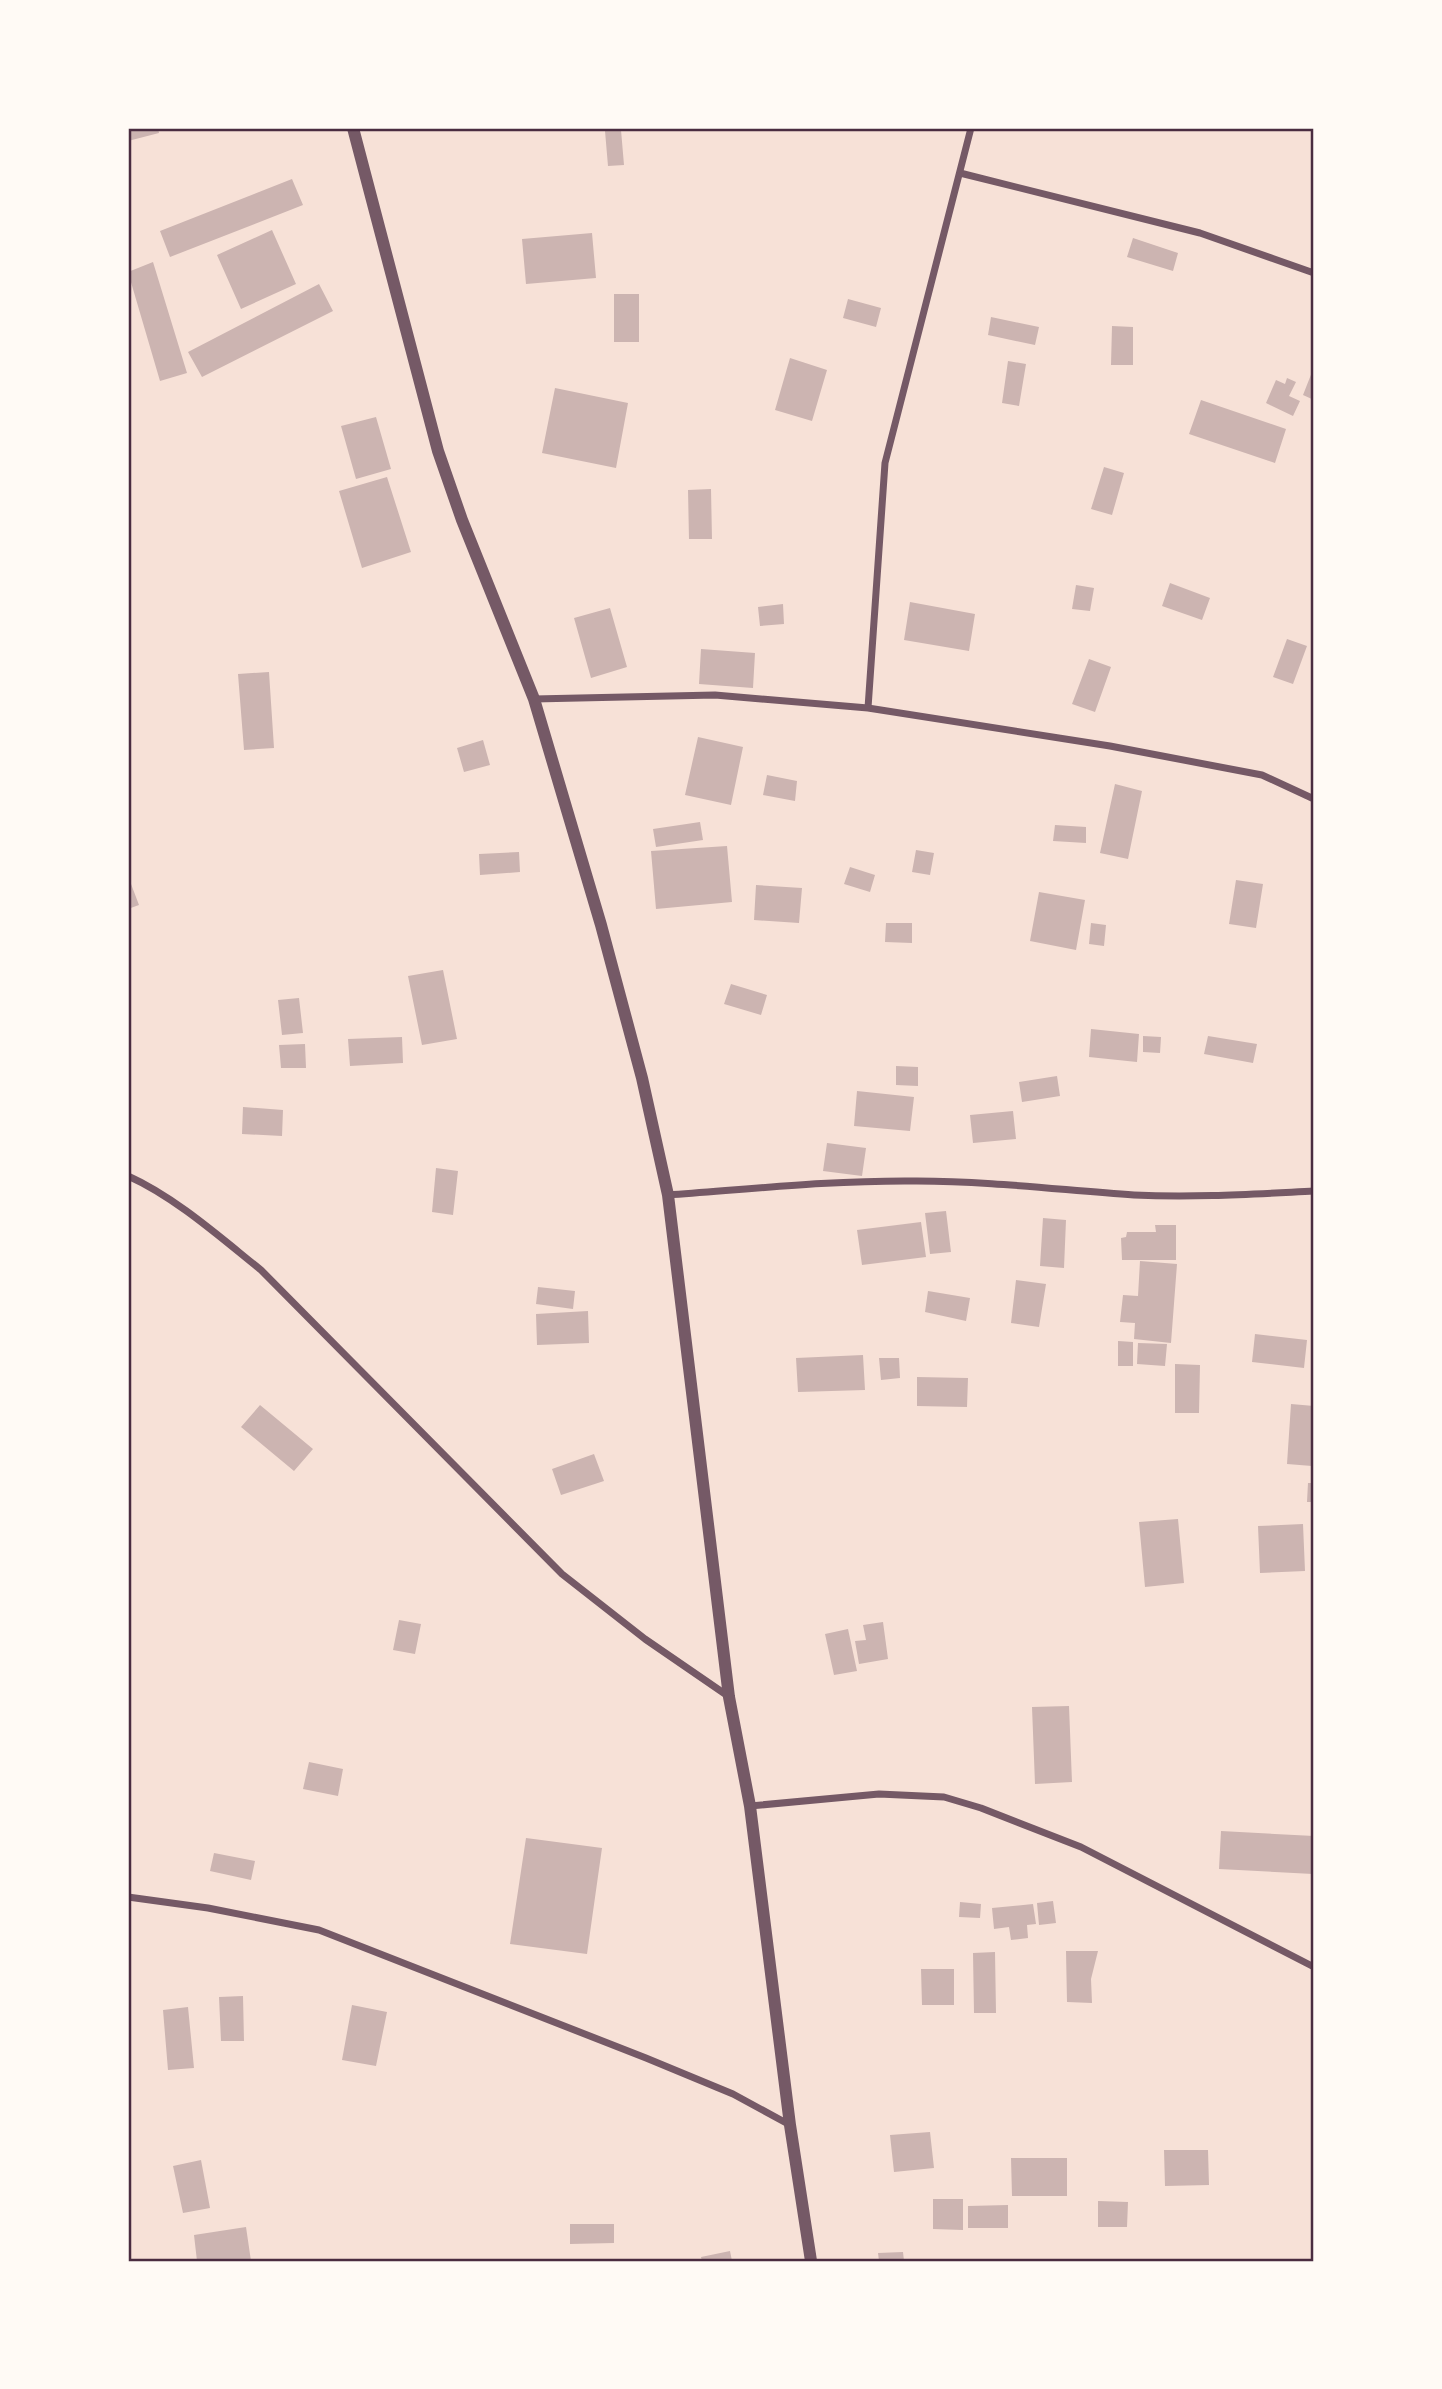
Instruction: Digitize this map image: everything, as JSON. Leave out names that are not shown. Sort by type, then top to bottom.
[{"type":"street","points":[[353,128],[438,451],[462,520],[534,699],[601,925],[642,1078],[668,1195],[729,1697],[750,1806],[790,2124],[811,2261]]},
{"type":"street","points":[[868,708],[885,463],[971,128]]},
{"type":"street","points":[[960,173],[1200,233],[1314,273]]},
{"type":"street","points":[[534,699],[715,695],[868,708],[1110,746],[1262,775],[1314,799]]},
{"type":"street","points":[[128,1177],[143,1183],[212,1230],[261,1270],[562,1574],[645,1639],[729,1697]]},
{"type":"street","points":[[668,1195],[831,1183],[917,1181],[998,1183],[1136,1195],[1225,1196],[1314,1191]]},
{"type":"street","points":[[750,1806],[879,1794],[944,1797],[981,1808],[1081,1847],[1314,1967]]},
{"type":"street","points":[[128,1897],[319,1930],[659,2063],[733,2094],[790,2124]]},
{"type":"building","points":[[128,128],[158,128],[159,133],[128,141]]},
{"type":"building","points":[[621,130],[624,165],[608,166],[605,131]]},
{"type":"building","points":[[292,179],[303,205],[170,257],[160,231]]},
{"type":"building","points":[[272,230],[296,284],[241,309],[217,255]]},
{"type":"building","points":[[592,233],[596,278],[526,284],[522,239]]},
{"type":"building","points":[[1133,238],[1178,253],[1173,271],[1127,257]]},
{"type":"building","points":[[153,262],[187,373],[160,381],[128,272]]},
{"type":"building","points":[[319,284],[333,311],[202,377],[188,352]]},
{"type":"building","points":[[614,294],[639,294],[639,342],[614,342]]},
{"type":"building","points":[[848,299],[881,308],[876,327],[843,318]]},
{"type":"building","points":[[991,317],[1039,327],[1035,345],[988,335]]},
{"type":"building","points":[[1112,326],[1133,327],[1133,365],[1111,365]]},
{"type":"building","points":[[790,358],[827,370],[812,421],[775,410]]},
{"type":"building","points":[[1008,361],[1026,364],[1019,406],[1002,403]]},
{"type":"building","points":[[1314,367],[1314,400],[1303,395]]},
{"type":"building","points":[[1287,378],[1296,382],[1289,396],[1300,401],[1293,416],[1266,403],[1276,380],[1285,384]]},
{"type":"building","points":[[555,388],[628,403],[616,468],[542,453]]},
{"type":"building","points":[[1201,400],[1286,429],[1275,463],[1189,434]]},
{"type":"building","points":[[376,417],[391,469],[356,479],[341,426]]},
{"type":"building","points":[[1104,467],[1124,473],[1112,515],[1091,509]]},
{"type":"building","points":[[387,477],[411,552],[362,568],[339,491]]},
{"type":"building","points":[[711,489],[712,539],[689,539],[688,490]]},
{"type":"building","points":[[1170,583],[1210,598],[1202,620],[1162,606]]},
{"type":"building","points":[[1076,585],[1094,588],[1090,611],[1072,609]]},
{"type":"building","points":[[910,602],[975,614],[969,651],[904,640]]},
{"type":"building","points":[[783,604],[784,624],[760,626],[758,607]]},
{"type":"building","points":[[610,608],[627,667],[591,678],[574,618]]},
{"type":"building","points":[[1287,639],[1307,646],[1293,684],[1273,677]]},
{"type":"building","points":[[701,649],[755,653],[753,688],[699,684]]},
{"type":"building","points":[[1089,659],[1111,667],[1095,712],[1072,704]]},
{"type":"building","points":[[269,672],[274,748],[244,750],[238,674]]},
{"type":"building","points":[[698,737],[743,747],[731,805],[685,795]]},
{"type":"building","points":[[483,740],[490,765],[464,772],[457,748]]},
{"type":"building","points":[[767,775],[797,781],[795,801],[763,795]]},
{"type":"building","points":[[1115,784],[1142,791],[1128,859],[1100,853]]},
{"type":"building","points":[[700,822],[703,840],[656,847],[653,829]]},
{"type":"building","points":[[1055,825],[1086,827],[1086,843],[1053,841]]},
{"type":"building","points":[[727,846],[732,902],[656,909],[651,851]]},
{"type":"building","points":[[916,850],[934,853],[930,875],[912,872]]},
{"type":"building","points":[[519,852],[520,872],[480,875],[479,854]]},
{"type":"building","points":[[850,867],[875,875],[870,892],[844,884]]},
{"type":"building","points":[[128,876],[139,905],[128,909]]},
{"type":"building","points":[[1236,880],[1263,884],[1256,928],[1229,924]]},
{"type":"building","points":[[756,885],[802,888],[799,923],[754,920]]},
{"type":"building","points":[[1039,892],[1085,900],[1076,950],[1030,941]]},
{"type":"building","points":[[886,923],[912,923],[912,943],[885,942]]},
{"type":"building","points":[[1091,923],[1106,925],[1104,946],[1089,944]]},
{"type":"building","points":[[443,970],[457,1039],[422,1045],[408,976]]},
{"type":"building","points":[[731,984],[767,995],[761,1015],[724,1004]]},
{"type":"building","points":[[299,998],[303,1033],[282,1035],[278,1000]]},
{"type":"building","points":[[1091,1029],[1139,1034],[1137,1062],[1089,1057]]},
{"type":"building","points":[[1143,1036],[1161,1037],[1160,1053],[1143,1052]]},
{"type":"building","points":[[1208,1036],[1257,1044],[1253,1063],[1204,1054]]},
{"type":"building","points":[[402,1037],[403,1063],[350,1066],[348,1039]]},
{"type":"building","points":[[305,1044],[306,1068],[281,1068],[279,1045]]},
{"type":"building","points":[[896,1066],[918,1067],[918,1086],[896,1085]]},
{"type":"building","points":[[1057,1076],[1060,1096],[1022,1102],[1019,1082]]},
{"type":"building","points":[[857,1091],[914,1097],[910,1131],[854,1126]]},
{"type":"building","points":[[243,1107],[283,1110],[282,1136],[242,1134]]},
{"type":"building","points":[[1013,1111],[1016,1139],[973,1143],[970,1115]]},
{"type":"building","points":[[827,1143],[866,1148],[862,1176],[823,1171]]},
{"type":"building","points":[[436,1168],[458,1171],[453,1215],[432,1212]]},
{"type":"building","points":[[946,1211],[951,1252],[930,1254],[925,1213]]},
{"type":"building","points":[[1043,1218],[1066,1220],[1064,1268],[1040,1266]]},
{"type":"building","points":[[921,1222],[926,1257],[862,1265],[857,1230]]},
{"type":"building","points":[[1155,1225],[1176,1225],[1176,1260],[1122,1260],[1121,1238],[1126,1237],[1127,1232],[1156,1232]]},
{"type":"building","points":[[1140,1261],[1177,1264],[1171,1343],[1134,1339],[1135,1323],[1120,1322],[1123,1295],[1138,1296]]},
{"type":"building","points":[[1016,1280],[1046,1284],[1039,1327],[1011,1323]]},
{"type":"building","points":[[538,1287],[575,1291],[573,1309],[536,1304]]},
{"type":"building","points":[[928,1291],[970,1298],[966,1321],[925,1312]]},
{"type":"building","points":[[588,1311],[589,1343],[537,1345],[536,1314]]},
{"type":"building","points":[[1255,1334],[1307,1340],[1304,1368],[1252,1362]]},
{"type":"building","points":[[1118,1341],[1133,1342],[1133,1366],[1118,1366]]},
{"type":"building","points":[[1138,1343],[1167,1344],[1165,1366],[1137,1364]]},
{"type":"building","points":[[863,1355],[865,1390],[798,1392],[796,1358]]},
{"type":"building","points":[[879,1358],[899,1358],[900,1378],[881,1380]]},
{"type":"building","points":[[1175,1364],[1200,1365],[1199,1413],[1175,1413]]},
{"type":"building","points":[[917,1377],[968,1378],[967,1407],[917,1406]]},
{"type":"building","points":[[1291,1404],[1314,1406],[1312,1466],[1287,1464]]},
{"type":"building","points":[[260,1405],[313,1449],[294,1471],[241,1427]]},
{"type":"building","points":[[594,1454],[604,1481],[561,1495],[552,1469]]},
{"type":"building","points":[[1308,1483],[1314,1483],[1314,1502],[1307,1502]]},
{"type":"building","points":[[1178,1519],[1184,1583],[1145,1587],[1139,1522]]},
{"type":"building","points":[[1303,1524],[1305,1571],[1260,1573],[1258,1526]]},
{"type":"building","points":[[399,1620],[421,1624],[415,1654],[393,1650]]},
{"type":"building","points":[[883,1622],[888,1659],[859,1664],[855,1641],[866,1640],[863,1625]]},
{"type":"building","points":[[848,1629],[857,1671],[834,1675],[825,1634]]},
{"type":"building","points":[[1069,1706],[1072,1782],[1035,1784],[1032,1707]]},
{"type":"building","points":[[309,1762],[343,1769],[338,1796],[303,1789]]},
{"type":"building","points":[[1221,1831],[1314,1836],[1313,1874],[1219,1869]]},
{"type":"building","points":[[526,1838],[602,1848],[587,1954],[510,1944]]},
{"type":"building","points":[[214,1853],[255,1861],[251,1880],[210,1871]]},
{"type":"building","points":[[1053,1901],[1056,1923],[1039,1925],[1037,1903]]},
{"type":"building","points":[[960,1902],[981,1904],[980,1918],[959,1917]]},
{"type":"building","points":[[1033,1904],[1036,1924],[1027,1925],[1028,1938],[1011,1940],[1009,1927],[994,1929],[992,1908]]},
{"type":"building","points":[[1066,1951],[1098,1951],[1091,1979],[1092,2003],[1067,2002]]},
{"type":"building","points":[[995,1952],[996,2013],[974,2013],[973,1953]]},
{"type":"building","points":[[921,1969],[954,1969],[954,2005],[922,2005]]},
{"type":"building","points":[[243,1996],[244,2041],[221,2041],[219,1997]]},
{"type":"building","points":[[352,2005],[387,2012],[376,2066],[342,2060]]},
{"type":"building","points":[[188,2007],[194,2068],[168,2070],[163,2010]]},
{"type":"building","points":[[930,2132],[934,2168],[894,2172],[890,2135]]},
{"type":"building","points":[[1164,2150],[1208,2150],[1209,2185],[1165,2186]]},
{"type":"building","points":[[1011,2158],[1067,2158],[1067,2196],[1012,2196]]},
{"type":"building","points":[[201,2160],[210,2208],[183,2213],[173,2166]]},
{"type":"building","points":[[933,2199],[963,2199],[963,2230],[933,2229]]},
{"type":"building","points":[[1098,2201],[1128,2202],[1127,2227],[1098,2227]]},
{"type":"building","points":[[1008,2205],[1008,2228],[968,2228],[968,2206]]},
{"type":"building","points":[[570,2224],[614,2224],[614,2243],[570,2244]]},
{"type":"building","points":[[246,2227],[251,2261],[197,2261],[194,2235]]},
{"type":"building","points":[[730,2251],[732,2261],[702,2261],[701,2257]]},
{"type":"building","points":[[903,2252],[904,2261],[879,2261],[878,2253]]}]
